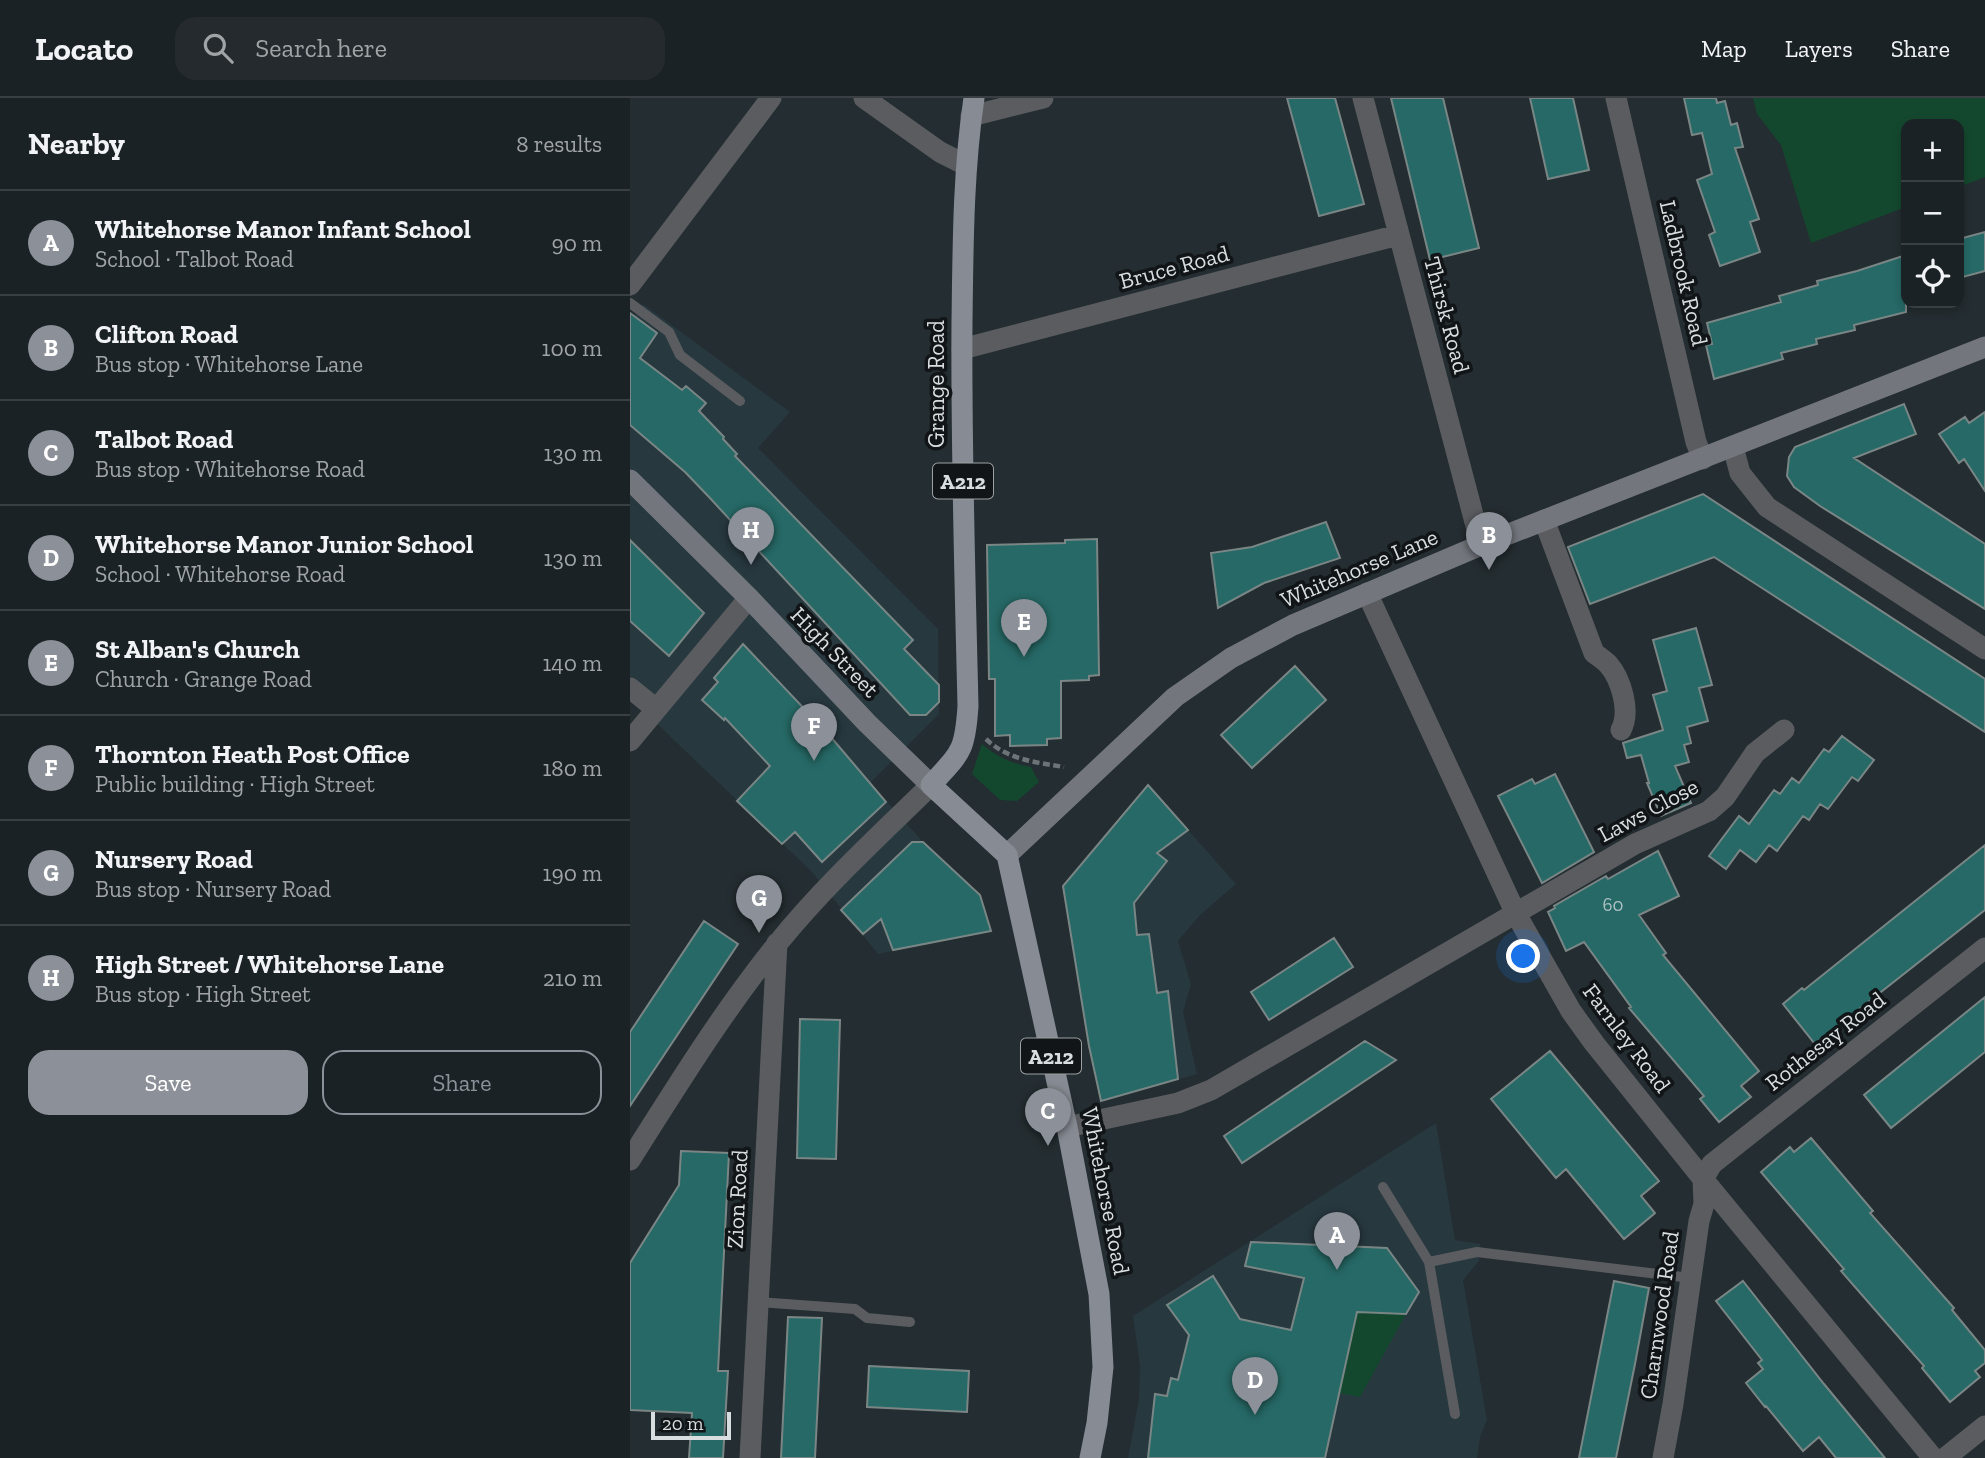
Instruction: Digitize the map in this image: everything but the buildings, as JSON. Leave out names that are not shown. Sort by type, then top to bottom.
[{"type":"main road","name":"Grange Road","points":[[931,785],[962,750],[966,730],[962,349],[966,164],[973,107]]},
{"type":"main road","name":"Whitehorse Lane","points":[[1007,855],[1152,717],[1200,678],[1265,638],[1481,545],[1985,346]]},
{"type":"main road","name":"High Street","points":[[630,480],[867,723],[1007,855]]},
{"type":"main road","name":"Whitehorse Road","points":[[1007,855],[1067,1127],[1099,1294],[1102,1367],[1097,1423],[1090,1458]]},
{"type":"street","points":[[630,285],[771,98]]},
{"type":"street","points":[[864,98],[940,152],[966,164]]},
{"type":"street","points":[[973,107],[1044,98]]},
{"type":"street","name":"Thirsk Road","points":[[1363,98],[1481,545]]},
{"type":"street","name":"Ladbrook Road","points":[[1616,98],[1696,442],[1703,459]]},
{"type":"street","name":"Bruce Road","points":[[962,349],[1398,235]]},
{"type":"street","points":[[1733,447],[1740,473],[1767,507],[1985,649]]},
{"type":"street","points":[[1545,520],[1594,653],[1608,664],[1621,691],[1626,713],[1621,730]]},
{"type":"street","name":"Farnley Road","points":[[1367,593],[1516,914],[1571,1011],[1703,1179],[1933,1458]]},
{"type":"street","points":[[630,741],[748,598]]},
{"type":"street","points":[[630,688],[656,709]]},
{"type":"street","name":"Laws Close","points":[[1067,1127],[1178,1104],[1211,1090],[1635,845],[1709,811],[1725,797],[1755,753],[1784,730]]},
{"type":"street","points":[[630,1160],[704,1042],[778,943],[816,900],[931,785]]},
{"type":"street","name":"Zion Road","points":[[750,1458],[778,943]]},
{"type":"street","name":"Rothesay Road","points":[[1703,1179],[1712,1164],[1985,948]]},
{"type":"street","name":"Charnwood Road","points":[[1663,1458],[1699,1221],[1704,1205],[1703,1179]]},
{"type":"street","points":[[1945,1458],[1985,1426]]},
{"type":"lane","points":[[630,303],[669,332],[680,355],[740,401]]},
{"type":"lane","points":[[1383,1187],[1429,1262],[1455,1414]]},
{"type":"lane","points":[[1429,1262],[1477,1252],[1691,1278]]},
{"type":"lane","points":[[758,1302],[856,1310],[867,1318],[910,1322]]},
{"type":"path","points":[[983,736],[998,750],[1020,759],[1064,767]]},
{"type":"shaded area","points":[[643,304],[790,412],[758,448],[938,629],[939,714],[870,783],[923,842],[972,888],[983,905],[991,931],[878,954],[811,871],[630,698],[630,322]]},
{"type":"shaded area","points":[[1148,785],[1236,884],[1199,916],[1178,941],[1191,984],[1183,1012],[1197,1074],[1101,1101],[1089,1046],[1063,886]]},
{"type":"shaded area","points":[[1436,1123],[1455,1240],[1480,1244],[1479,1261],[1463,1280],[1487,1420],[1480,1437],[1477,1458],[1128,1458],[1139,1399],[1140,1365],[1133,1316]]},
{"type":"green space","points":[[1753,98],[1985,98],[1985,177],[1964,185],[1964,119],[1901,119],[1901,209],[1811,243],[1781,145],[1757,114]]},
{"type":"green space","points":[[982,744],[1005,759],[1031,767],[1039,782],[1017,801],[1000,800],[972,774]]},
{"type":"green space","points":[[1357,1312],[1406,1314],[1360,1397],[1339,1393]]},
{"type":"place","name":"High Street / Whitehorse Lane","points":[[751,565]]},
{"type":"place","name":"Clifton Road","points":[[1489,570]]},
{"type":"place","name":"St Alban's Church","points":[[1024,657]]},
{"type":"place","name":"Thornton Heath Post Office","points":[[814,761]]},
{"type":"place","name":"Nursery Road","points":[[759,933]]},
{"type":"place","name":"Talbot Road","points":[[1048,1146]]},
{"type":"place","name":"Whitehorse Manor Infant School","points":[[1337,1270]]},
{"type":"place","name":"Whitehorse Manor Junior School","points":[[1255,1415]]}]
